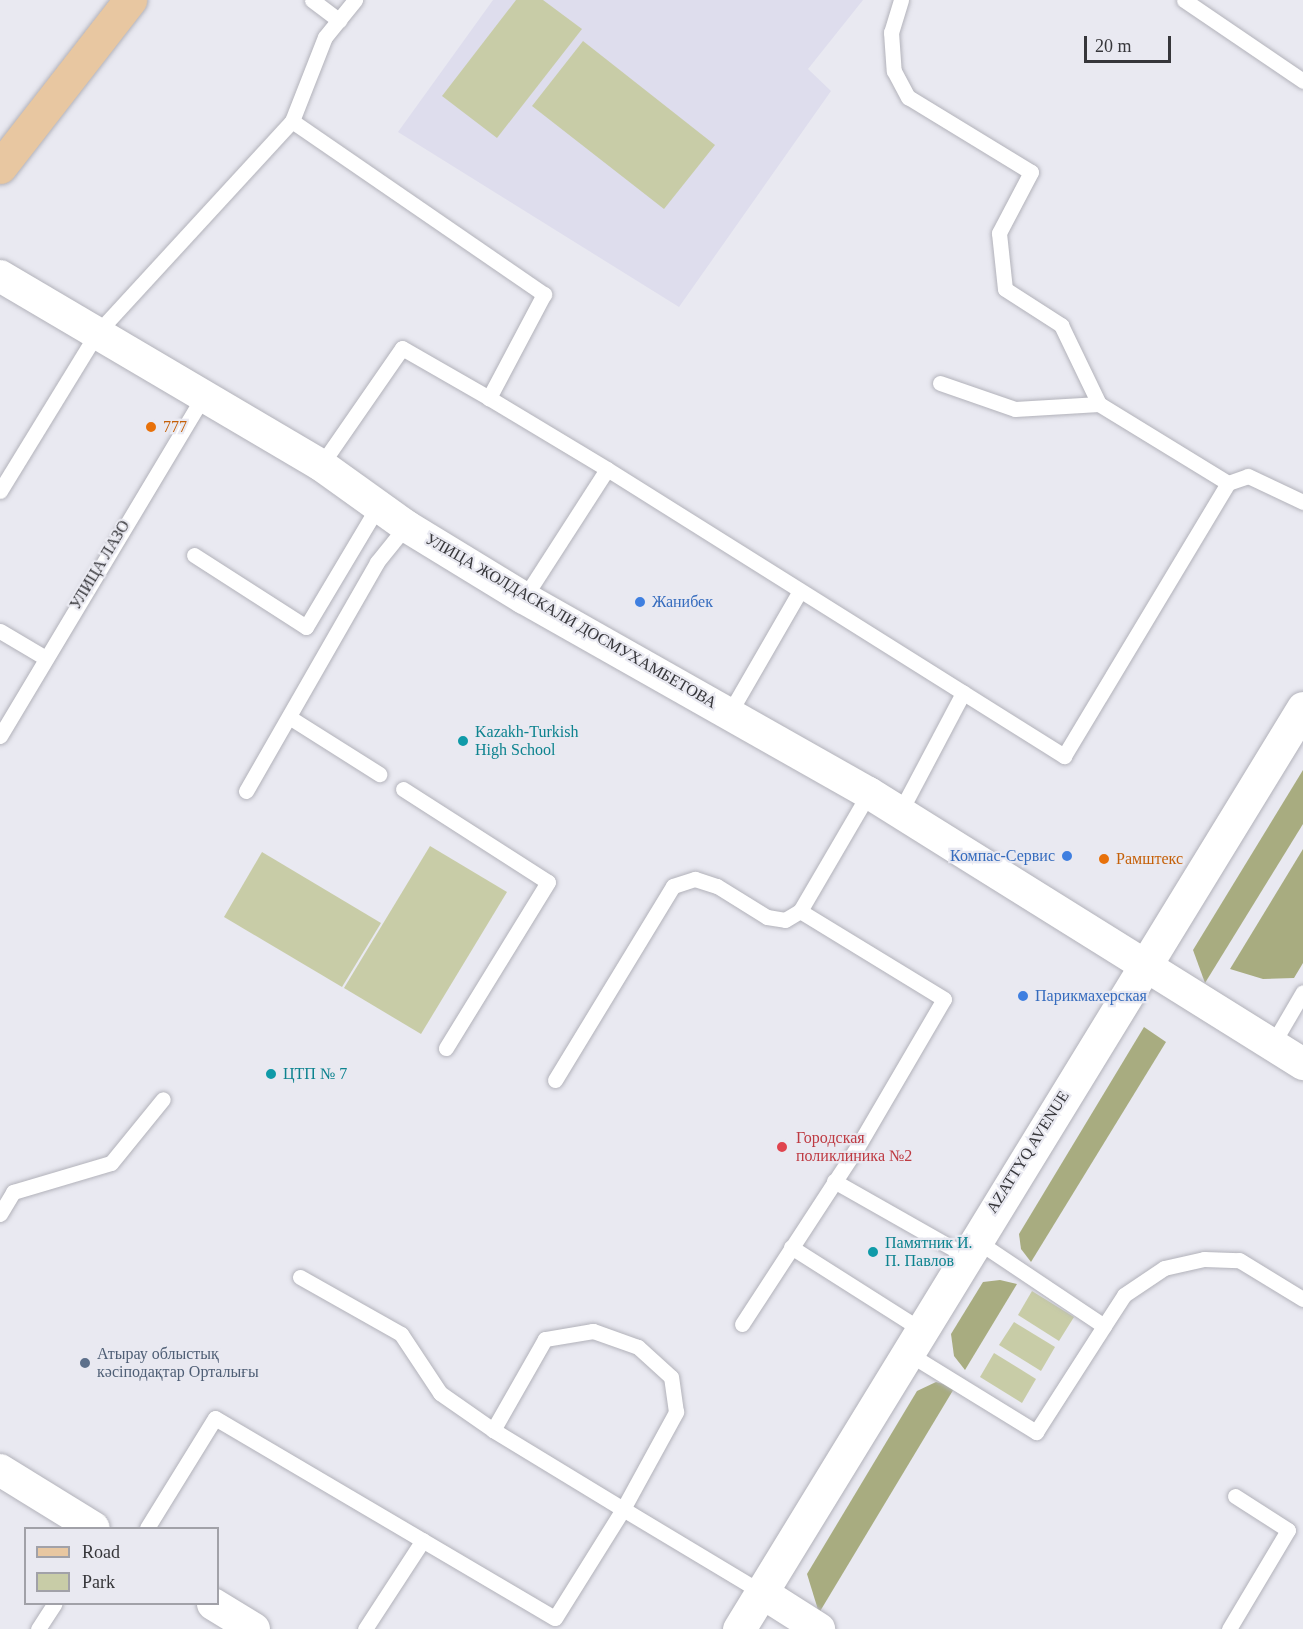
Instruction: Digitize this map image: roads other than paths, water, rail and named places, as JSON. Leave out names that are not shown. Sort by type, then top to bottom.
[{"type":"main road","points":[[0,167],[130,0]]},
{"type":"street","name":"УЛИЦА ЖОЛДАСКАЛИ ДОСМУХАМБЕТОВА","points":[[0,276],[321,465],[406,526],[524,598],[730,712],[900,812],[1144,961],[1303,1064]]},
{"type":"street","name":"AZATTYQ AVENUE","points":[[739,1629],[1144,961],[1303,708]]},
{"type":"street","points":[[0,1470],[91,1527]]},
{"type":"street","points":[[761,1592],[819,1629]]},
{"type":"street","points":[[215,1605],[254,1629]]},
{"type":"lane","points":[[312,0],[339,20]]},
{"type":"lane","points":[[0,491],[97,333],[292,122],[325,37],[355,0]]},
{"type":"lane","points":[[901,0],[891,32],[894,71],[908,97],[1031,172],[999,233],[1005,289],[1061,325],[1099,404],[1228,483]]},
{"type":"lane","points":[[1184,0],[1303,81]]},
{"type":"lane","points":[[292,122],[544,294],[489,398]]},
{"type":"lane","points":[[321,465],[402,348],[607,469],[1064,756],[1228,483],[1248,476],[1303,502]]},
{"type":"lane","points":[[940,383],[1015,409],[1099,404]]},
{"type":"lane","name":"УЛИЦА ЛАЗО","points":[[0,736],[44,657],[204,395]]},
{"type":"lane","points":[[524,598],[607,469]]},
{"type":"lane","points":[[194,555],[306,627],[378,506]]},
{"type":"lane","points":[[246,791],[377,562],[406,526]]},
{"type":"lane","points":[[730,712],[800,591]]},
{"type":"lane","points":[[0,631],[44,657]]},
{"type":"lane","points":[[900,812],[963,693]]},
{"type":"lane","points":[[290,717],[379,774]]},
{"type":"lane","points":[[403,789],[548,882],[446,1048]]},
{"type":"lane","points":[[555,1080],[673,886],[695,879],[717,886],[767,917],[785,920],[801,910],[868,793]]},
{"type":"lane","points":[[742,1324],[834,1181],[944,999],[801,910]]},
{"type":"lane","points":[[1272,1045],[1303,992]]},
{"type":"lane","points":[[0,1214],[13,1192],[111,1163],[163,1099]]},
{"type":"lane","points":[[834,1181],[969,1247],[1104,1326]]},
{"type":"lane","points":[[791,1247],[1036,1432],[1124,1295],[1164,1268],[1204,1259],[1239,1260],[1303,1299]]},
{"type":"lane","points":[[300,1277],[401,1334],[440,1393],[493,1430],[761,1592]]},
{"type":"lane","points":[[148,1527],[215,1418],[555,1618],[623,1509],[675,1412],[671,1377],[638,1347],[592,1331],[545,1340],[493,1430]]},
{"type":"lane","points":[[1229,1629],[1288,1530],[1235,1496]]},
{"type":"lane","points":[[365,1629],[423,1540]]},
{"type":"lane","points":[[38,1629],[53,1605]]},
{"type":"place","name":"777","points":[[151,427]]},
{"type":"place","name":"Жанибек","points":[[640,602]]},
{"type":"place","name":"Kazakh-Turkish High School","points":[[463,741]]},
{"type":"place","name":"Компас-Сервис","points":[[1067,856]]},
{"type":"place","name":"Рамштекс","points":[[1104,859]]},
{"type":"place","name":"Парикмахерская","points":[[1023,996]]},
{"type":"place","name":"ЦТП № 7","points":[[271,1074]]},
{"type":"place","name":"Городская поликлиника №2","points":[[782,1147]]},
{"type":"place","name":"Памятник И. П. Павлов","points":[[873,1252]]},
{"type":"place","name":"Атырау облыстық кәсіподақтар Орталығы","points":[[85,1363]]}]
